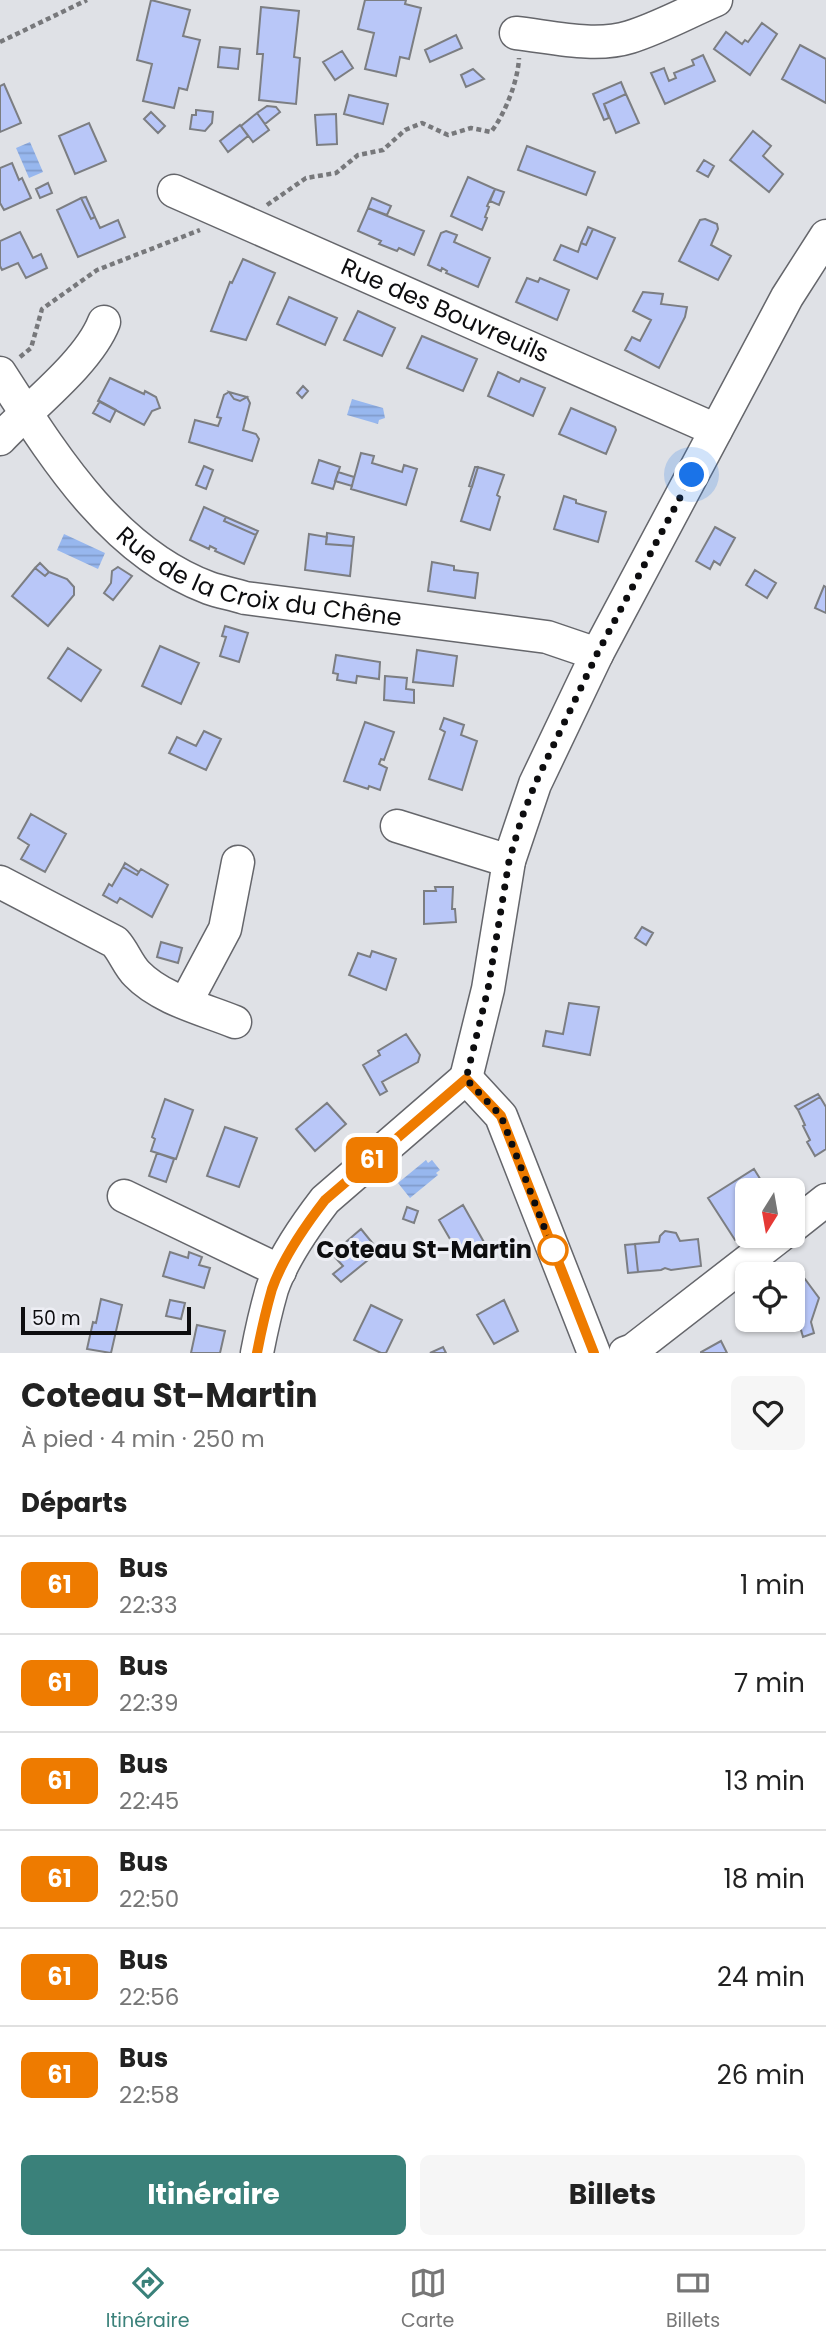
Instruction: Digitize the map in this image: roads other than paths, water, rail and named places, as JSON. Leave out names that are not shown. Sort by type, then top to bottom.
[{"type":"street","points":[[516,33],[588,41],[613,40],[631,37],[716,0]]},
{"type":"street","name":"Rue des Bouvreuils","points":[[174,191],[716,430]]},
{"type":"street","points":[[257,1353],[279,1271],[308,1222],[325,1200],[466,1079],[488,989],[509,861],[535,784],[597,654],[787,298],[826,236]]},
{"type":"street","points":[[0,439],[27,415],[97,339],[104,322]]},
{"type":"street","name":"Rue de la Croix du Chêne","points":[[5,369],[27,415],[85,495],[111,523],[171,569],[208,587],[245,597],[547,637],[597,654]]},
{"type":"street","points":[[397,826],[509,861]]},
{"type":"street","points":[[186,1002],[225,929],[238,862]]},
{"type":"street","points":[[0,882],[115,942],[135,972],[152,986],[235,1022]]},
{"type":"street","points":[[466,1079],[501,1116],[594,1353]]},
{"type":"street","points":[[124,1196],[279,1271]]},
{"type":"street","points":[[805,1217],[826,1200]]},
{"type":"street","points":[[625,1353],[633,1350],[765,1248]]},
{"type":"water","points":[[30,142],[43,172],[29,178],[16,148]]},
{"type":"water","points":[[352,399],[383,408],[385,418],[379,420],[378,424],[347,415]]},
{"type":"water","points":[[64,534],[105,553],[98,569],[57,550]]},
{"type":"water","points":[[426,1160],[428,1163],[432,1160],[440,1170],[436,1173],[438,1175],[410,1198],[398,1183]]},
{"type":"place","name":"Coteau St-Martin","points":[[553,1250]]}]
